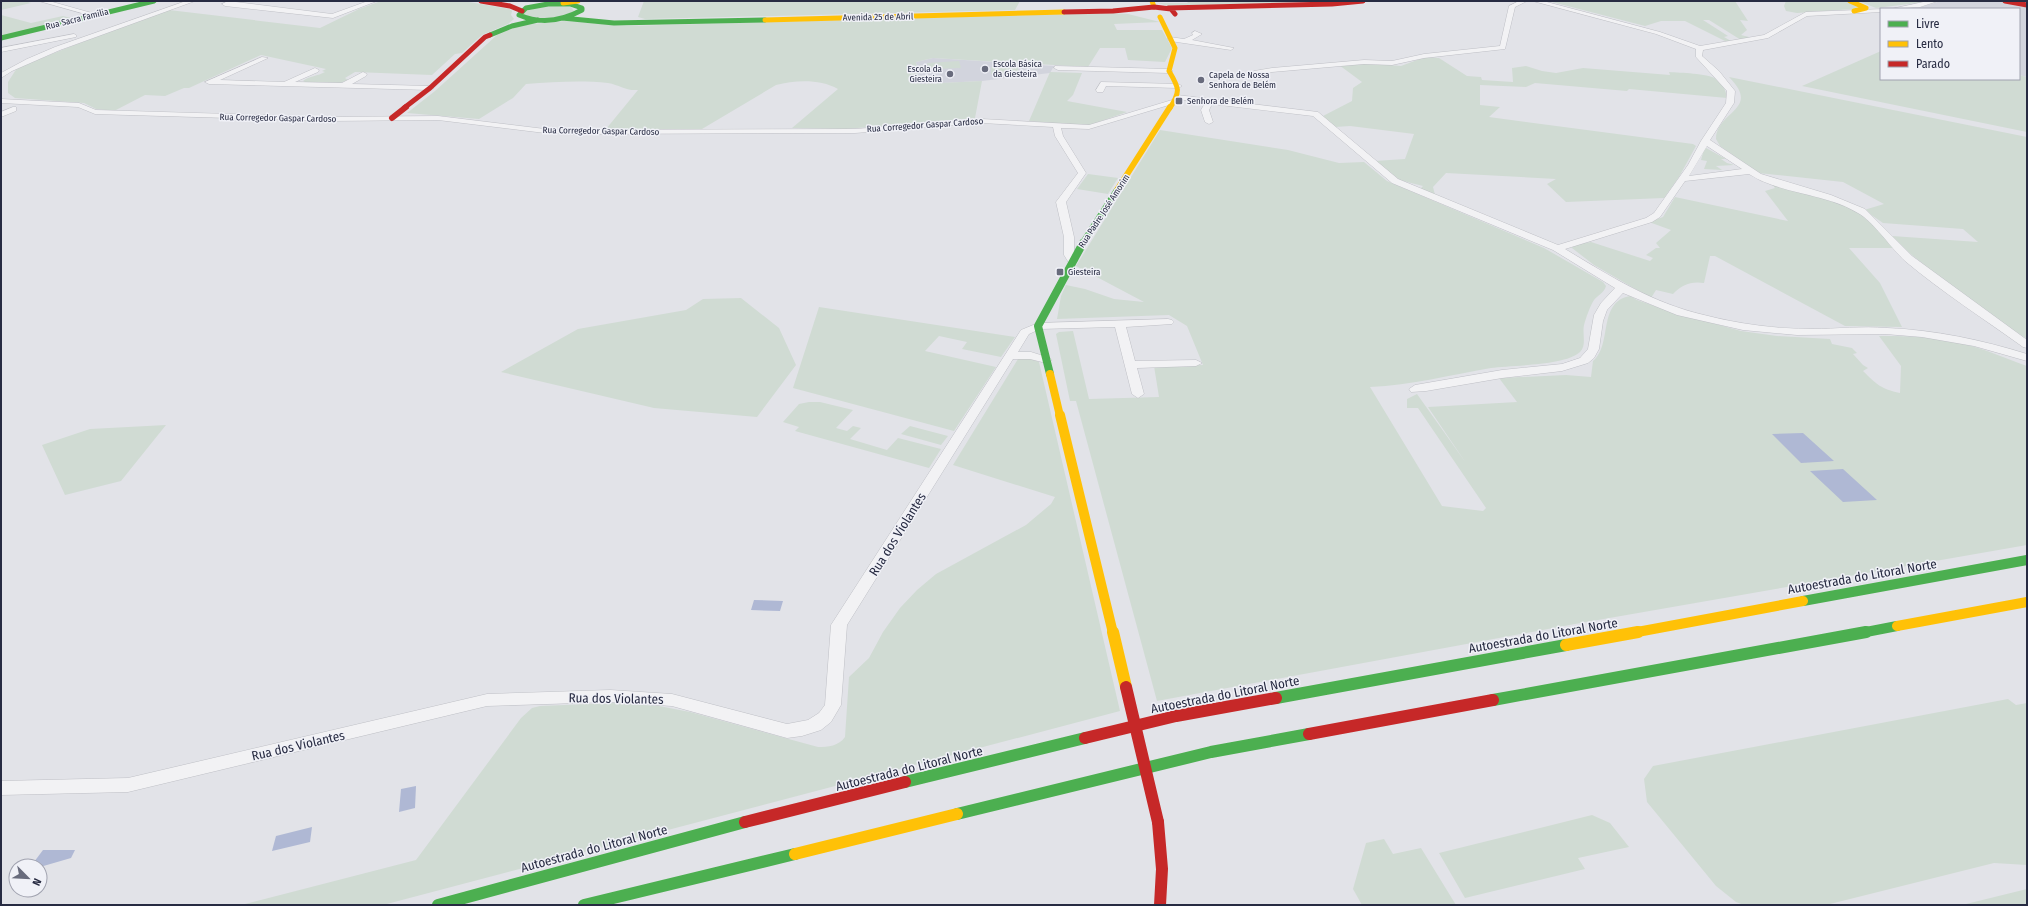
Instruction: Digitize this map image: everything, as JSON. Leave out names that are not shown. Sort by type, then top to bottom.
[{"type":"main road","name":"Rua Sacra Família","points":[[1,38],[154,1]]},
{"type":"main road","name":"Avenida 25 de Abril","points":[[481,1],[510,6],[521,14],[538,20],[562,18],[614,23],[1142,11]]},
{"type":"main road","name":"Avenida 25 de Abril","points":[[505,1],[540,5],[563,3],[580,5],[600,18],[644,23]]},
{"type":"main road","points":[[1160,17],[1171,11],[1198,8],[1332,4],[1364,1]]},
{"type":"main road","points":[[1850,1],[1866,8],[1854,11]]},
{"type":"main road","points":[[2005,1],[2027,5]]},
{"type":"main road","points":[[1142,11],[1153,4],[1171,11]]},
{"type":"main road","name":"Avenida 25 de Abril","points":[[521,14],[540,5]]},
{"type":"main road","name":"Avenida 25 de Abril","points":[[562,18],[580,5]]},
{"type":"main road","points":[[1142,11],[1160,17],[1175,48],[1170,71],[1178,86],[1176,100]]},
{"type":"main road","points":[[512,26],[518,21],[521,14]]},
{"type":"main road","points":[[392,118],[430,88],[486,37],[512,26],[538,20]]},
{"type":"main road","name":"Rua Padre José Amorim","points":[[1038,326],[1086,239],[1176,100]]},
{"type":"main road","points":[[1038,326],[1158,822],[1162,869],[1160,905]]},
{"type":"main road","name":"Autoestrada do Litoral Norte","points":[[438,905],[699,833],[1176,716],[2027,560]]},
{"type":"main road","points":[[584,905],[1211,752],[2027,602]]},
{"type":"street","points":[[42,1],[96,15]]},
{"type":"street","points":[[1,76],[9,68],[105,31],[192,1]]},
{"type":"street","points":[[234,1],[224,4],[333,16],[374,1]]},
{"type":"street","points":[[246,6],[262,1]]},
{"type":"street","points":[[1252,76],[1257,73],[1272,70],[1364,62],[1392,63],[1424,56],[1497,49],[1505,46],[1512,6],[1524,1]]},
{"type":"street","points":[[1536,1],[1658,33],[1700,48],[1766,37],[1806,14],[1880,10]]},
{"type":"street","points":[[1900,8],[1935,1]]},
{"type":"street","points":[[1,50],[105,31]]},
{"type":"street","points":[[1186,41],[1199,34],[1195,33]]},
{"type":"street","points":[[1170,38],[1231,48]]},
{"type":"street","points":[[1557,248],[1649,220],[1657,215],[1683,179],[1705,140],[1730,103],[1731,90],[1698,56],[1700,48]]},
{"type":"street","points":[[264,58],[209,82],[430,88]]},
{"type":"street","points":[[1058,68],[1170,71]]},
{"type":"street","points":[[284,85],[315,70]]},
{"type":"street","points":[[343,86],[363,74]]},
{"type":"street","points":[[1100,90],[1104,84],[1178,86]]},
{"type":"street","points":[[1176,100],[1210,101],[1315,114],[1395,182],[1557,248],[1622,288],[1653,303],[1714,321],[1784,331],[1817,333],[1883,331],[1942,335],[1981,343],[2027,358]]},
{"type":"street","name":"Rua Corregedor Gaspar Cardoso","points":[[1,101],[79,105],[95,112],[327,120],[438,118],[545,131],[574,132],[855,131],[982,121],[1011,121],[1062,127],[1089,127],[1176,100]]},
{"type":"street","points":[[1209,122],[1205,110],[1210,101]]},
{"type":"street","points":[[1,108],[95,112]]},
{"type":"street","points":[[1,115],[12,109]]},
{"type":"street","points":[[1062,127],[1059,136],[1068,139],[1089,127]]},
{"type":"street","points":[[1068,139],[1082,172],[1062,202],[1069,237],[1068,249],[1073,261]]},
{"type":"street","points":[[1705,140],[1752,172],[1775,182],[1828,197],[1862,211],[1908,258],[2027,345]]},
{"type":"street","points":[[1683,179],[1752,172]]},
{"type":"street","points":[[1067,226],[1075,233],[1086,239]]},
{"type":"street","points":[[1069,237],[1073,240],[1086,239]]},
{"type":"street","points":[[1415,389],[1465,382],[1502,374],[1564,367],[1579,363],[1589,358],[1594,348],[1598,318],[1603,306],[1622,288]]},
{"type":"street","points":[[1038,326],[1168,322]]},
{"type":"street","points":[[1119,323],[1138,394]]},
{"type":"street","name":"Rua dos Violantes","points":[[1,788],[128,785],[487,700],[610,696],[672,700],[787,731],[804,730],[819,724],[828,715],[832,705],[839,625],[1025,332],[1038,326]]},
{"type":"street","points":[[1010,356],[1031,355],[1046,360]]},
{"type":"street","points":[[1130,365],[1196,364]]},
{"type":"shaded area","points":[[1,1],[25,1],[31,3],[1,10]]},
{"type":"shaded area","points":[[381,1],[463,1],[510,9],[512,11],[511,15],[514,19],[508,24],[482,35],[462,53],[455,54],[432,75],[355,72],[345,78],[348,80],[338,84],[305,82],[303,81],[325,72],[322,71],[326,69],[261,55],[189,88],[184,88],[165,96],[145,95],[114,111],[96,109],[84,103],[15,98],[8,93],[8,82],[17,68],[169,10],[320,28],[359,9]]},
{"type":"shaded area","points":[[644,1],[1020,1],[1015,10],[645,19],[638,17]]},
{"type":"shaded area","points":[[1189,1],[1349,1],[1168,6],[1158,3],[1187,3]]},
{"type":"shaded area","points":[[1548,1],[1735,1],[1748,21],[1740,20],[1747,30],[1741,35],[1753,38],[1741,40],[1709,20],[1703,20],[1728,36],[1724,37],[1731,41],[1727,42],[1685,21],[1661,21],[1645,26]]},
{"type":"shaded area","points":[[1786,1],[1846,1],[1859,6],[1853,9],[1797,13],[1786,11],[1784,6]]},
{"type":"shaded area","points":[[1858,1],[1926,2],[1876,8]]},
{"type":"shaded area","points":[[1941,1],[1999,1],[2027,6],[2027,77],[2020,75],[2020,8],[1917,8]]},
{"type":"shaded area","points":[[542,6],[571,7],[574,11],[562,16],[549,18],[524,16],[524,12]]},
{"type":"shaded area","points":[[1110,13],[1128,14],[1160,22],[1114,24],[1117,30],[1162,30],[1172,48],[1165,62],[1128,60],[1125,48],[1100,48],[1088,67],[933,58],[916,62],[920,84],[982,81],[975,118],[846,129],[792,128],[838,89],[824,83],[808,81],[776,85],[702,129],[606,129],[638,90],[630,90],[608,83],[598,82],[526,84],[513,98],[479,119],[407,113],[435,91],[497,35],[521,25],[565,21],[627,26]]},
{"type":"shaded area","points":[[1,15],[31,23],[63,16],[75,19],[1,36]]},
{"type":"shaded area","points":[[1880,51],[1880,80],[2020,80],[2020,75],[2027,77],[2027,132],[1802,86]]},
{"type":"shaded area","points":[[1425,57],[1439,58],[1467,76],[1481,77],[1482,80],[1513,82],[1512,68],[1526,66],[1542,71],[1556,73],[1583,68],[1670,75],[1669,72],[1700,74],[1717,79],[1724,87],[1727,98],[1629,89],[1627,91],[1535,83],[1526,87],[1480,85],[1480,105],[1500,107],[1489,117],[1693,144],[1696,146],[1679,177],[1664,198],[1566,202],[1547,184],[1556,179],[1446,173],[1433,187],[1435,195],[1420,189],[1423,186],[1399,180],[1375,161],[1405,159],[1414,134],[1350,126],[1335,127],[1323,116],[1352,101],[1353,88],[1362,82],[1339,65],[1365,63],[1401,66]]},
{"type":"shaded area","name":"Escola Básica da Giesteira","points":[[933,58],[1054,66],[1050,73],[982,81],[920,84],[916,62]]},
{"type":"shaded area","points":[[959,61],[961,68],[929,69],[927,63]]},
{"type":"shaded area","points":[[991,67],[1018,67],[1018,74],[991,74]]},
{"type":"shaded area","points":[[1050,72],[1082,73],[1073,95],[1067,101],[1127,112],[1087,126],[1029,121]]},
{"type":"shaded area","points":[[1729,77],[2027,137],[2027,339],[1976,306],[1903,248],[1892,236],[1978,242],[1963,229],[1883,223],[1864,210],[1884,204],[1843,182],[1758,173],[1720,146],[1716,139],[1718,130],[1723,122],[1735,110],[1741,97],[1738,88]]},
{"type":"shaded area","points":[[1160,130],[1288,150],[1339,163],[1364,162],[1387,181],[1544,248],[1603,282],[1606,286],[1591,305],[1584,325],[1584,343],[1582,349],[1573,357],[1537,364],[1491,368],[1416,382],[1370,387],[1442,506],[1483,511],[1486,508],[1418,408],[1407,408],[1407,399],[1417,394],[1466,463],[1428,407],[1517,402],[1499,378],[1566,375],[1591,377],[1593,361],[1599,354],[1603,345],[1609,315],[1613,306],[1620,300],[1630,296],[1637,300],[1669,311],[1741,331],[1777,336],[1830,339],[1832,344],[1852,348],[1857,353],[1853,354],[1863,365],[1868,368],[1863,371],[1875,383],[1888,390],[1900,393],[1901,366],[1879,336],[1916,337],[1952,341],[1981,349],[2027,366],[2027,545],[1575,624],[1157,701],[1076,401],[1070,401],[1056,334],[1059,332],[1073,331],[1089,399],[1159,397],[1154,366],[1203,365],[1187,326],[1169,315],[1057,319],[1061,296],[1066,285],[1085,289],[1114,299],[1144,302],[1076,266]]},
{"type":"shaded area","points":[[1706,148],[1726,159],[1721,159],[1727,163],[1734,165],[1716,166],[1722,170],[1704,169],[1707,161],[1701,160],[1704,149]]},
{"type":"shaded area","points":[[1088,174],[1118,178],[1108,194],[1077,189]]},
{"type":"shaded area","points":[[1772,184],[1829,198],[1851,207],[1878,229],[1894,248],[1849,248],[1880,283],[1902,327],[1845,326],[1715,256],[1710,256],[1704,283],[1687,284],[1673,294],[1656,290],[1651,298],[1594,265],[1572,248],[1573,245],[1591,242],[1650,261],[1653,258],[1646,255],[1656,248],[1660,248],[1656,243],[1671,230],[1649,222],[1663,217],[1675,197],[1788,221],[1765,191],[1775,188]]},
{"type":"shaded area","points":[[741,298],[779,328],[796,365],[757,417],[654,408],[501,372],[578,329],[686,310],[703,299]]},
{"type":"shaded area","points":[[819,307],[1015,337],[1001,357],[962,349],[967,342],[939,336],[925,351],[996,367],[954,431],[793,388]]},
{"type":"shaded area","points":[[1018,359],[1032,359],[1039,362],[1120,711],[383,905],[241,905],[416,860],[521,718],[532,708],[540,706],[613,703],[659,706],[690,712],[818,747],[829,746],[843,740],[845,737],[849,677],[869,658],[883,632],[900,608],[917,590],[936,574],[1026,525],[1051,504],[1055,497],[953,465]]},
{"type":"shaded area","points":[[820,402],[853,410],[836,428],[847,431],[853,426],[861,428],[850,439],[887,450],[898,438],[941,449],[929,468],[795,431],[799,427],[783,422],[799,404]]},
{"type":"shaded area","points":[[166,425],[121,481],[65,495],[42,445],[90,429]]},
{"type":"shaded area","points":[[910,426],[948,436],[941,445],[901,434]]},
{"type":"shaded area","points":[[2008,699],[2016,705],[2027,703],[2027,865],[1994,863],[1826,905],[1744,905],[1736,902],[1716,886],[1647,802],[1644,779],[1653,766]]},
{"type":"shaded area","points":[[1592,815],[1610,823],[1629,847],[1578,858],[1585,869],[1465,898],[1439,853]]},
{"type":"shaded area","points":[[1384,839],[1393,854],[1421,848],[1456,905],[1362,905],[1353,889],[1366,843]]},
{"type":"shaded area","points":[[2027,889],[2027,905],[1962,905]]},
{"type":"water","points":[[1803,433],[1834,461],[1801,463],[1772,434]]},
{"type":"water","points":[[1843,469],[1877,500],[1843,502],[1810,471]]},
{"type":"water","points":[[754,600],[783,601],[780,611],[751,610]]},
{"type":"water","points":[[416,786],[415,808],[399,812],[401,789]]},
{"type":"water","points":[[312,827],[310,842],[272,851],[276,836]]},
{"type":"water","points":[[43,850],[75,850],[71,858],[48,865],[48,858],[37,858]]},
{"type":"traffic: fast","points":[[1,38],[154,1]]},
{"type":"traffic: fast","points":[[548,4],[570,4],[582,8],[582,10],[568,17],[542,21],[519,15],[526,8],[548,4]]},
{"type":"traffic: fast","points":[[562,18],[614,23],[765,20]]},
{"type":"traffic: fast","points":[[490,35],[512,26],[538,20]]},
{"type":"traffic: fast","points":[[1050,374],[1038,326],[1075,255],[1117,190]]},
{"type":"traffic: fast","points":[[1803,601],[2027,560]]},
{"type":"traffic: fast","points":[[1493,700],[1897,626]]},
{"type":"traffic: fast","points":[[1276,698],[1566,645]]},
{"type":"traffic: fast","points":[[957,814],[1211,752],[1309,734]]},
{"type":"traffic: fast","points":[[905,782],[1085,738]]},
{"type":"traffic: fast","points":[[438,905],[745,822]]},
{"type":"traffic: fast","points":[[584,905],[795,854]]},
{"type":"traffic: slow","points":[[563,3],[578,1]]},
{"type":"traffic: slow","points":[[1152,1],[1154,7]]},
{"type":"traffic: slow","points":[[1850,1],[1866,8],[1854,11]]},
{"type":"traffic: slow","points":[[765,20],[1064,12]]},
{"type":"traffic: slow","points":[[1117,190],[1177,97],[1178,86],[1169,71],[1175,48],[1160,17]]},
{"type":"traffic: slow","points":[[1050,374],[1126,687]]},
{"type":"traffic: slow","points":[[1566,645],[1803,601]]},
{"type":"traffic: slow","points":[[1897,626],[2027,602]]},
{"type":"traffic: slow","points":[[795,854],[957,814]]},
{"type":"traffic: jam","points":[[481,1],[510,6],[522,11]]},
{"type":"traffic: jam","points":[[1168,8],[1332,4],[1363,1]]},
{"type":"traffic: jam","points":[[2005,1],[2027,5]]},
{"type":"traffic: jam","points":[[1064,12],[1113,11],[1154,7],[1171,9],[1175,14]]},
{"type":"traffic: jam","points":[[392,118],[430,88],[485,37],[490,35]]},
{"type":"traffic: jam","points":[[1126,687],[1158,822]]},
{"type":"traffic: jam","points":[[1085,738],[1176,716],[1276,698]]},
{"type":"traffic: jam","points":[[1309,734],[1493,700]]},
{"type":"traffic: jam","points":[[745,822],[905,782]]},
{"type":"traffic: jam","points":[[1158,822],[1162,869],[1160,905]]},
{"type":"place","name":"Escola Básica da Giesteira","points":[[985,69]]},
{"type":"place","name":"Escola da Giesteira","points":[[950,74]]},
{"type":"place","name":"Capela de Nossa Senhora de Belém","points":[[1201,80]]},
{"type":"place","name":"Senhora de Belém","points":[[1179,101]]},
{"type":"place","name":"Giesteira","points":[[1060,272]]}]
